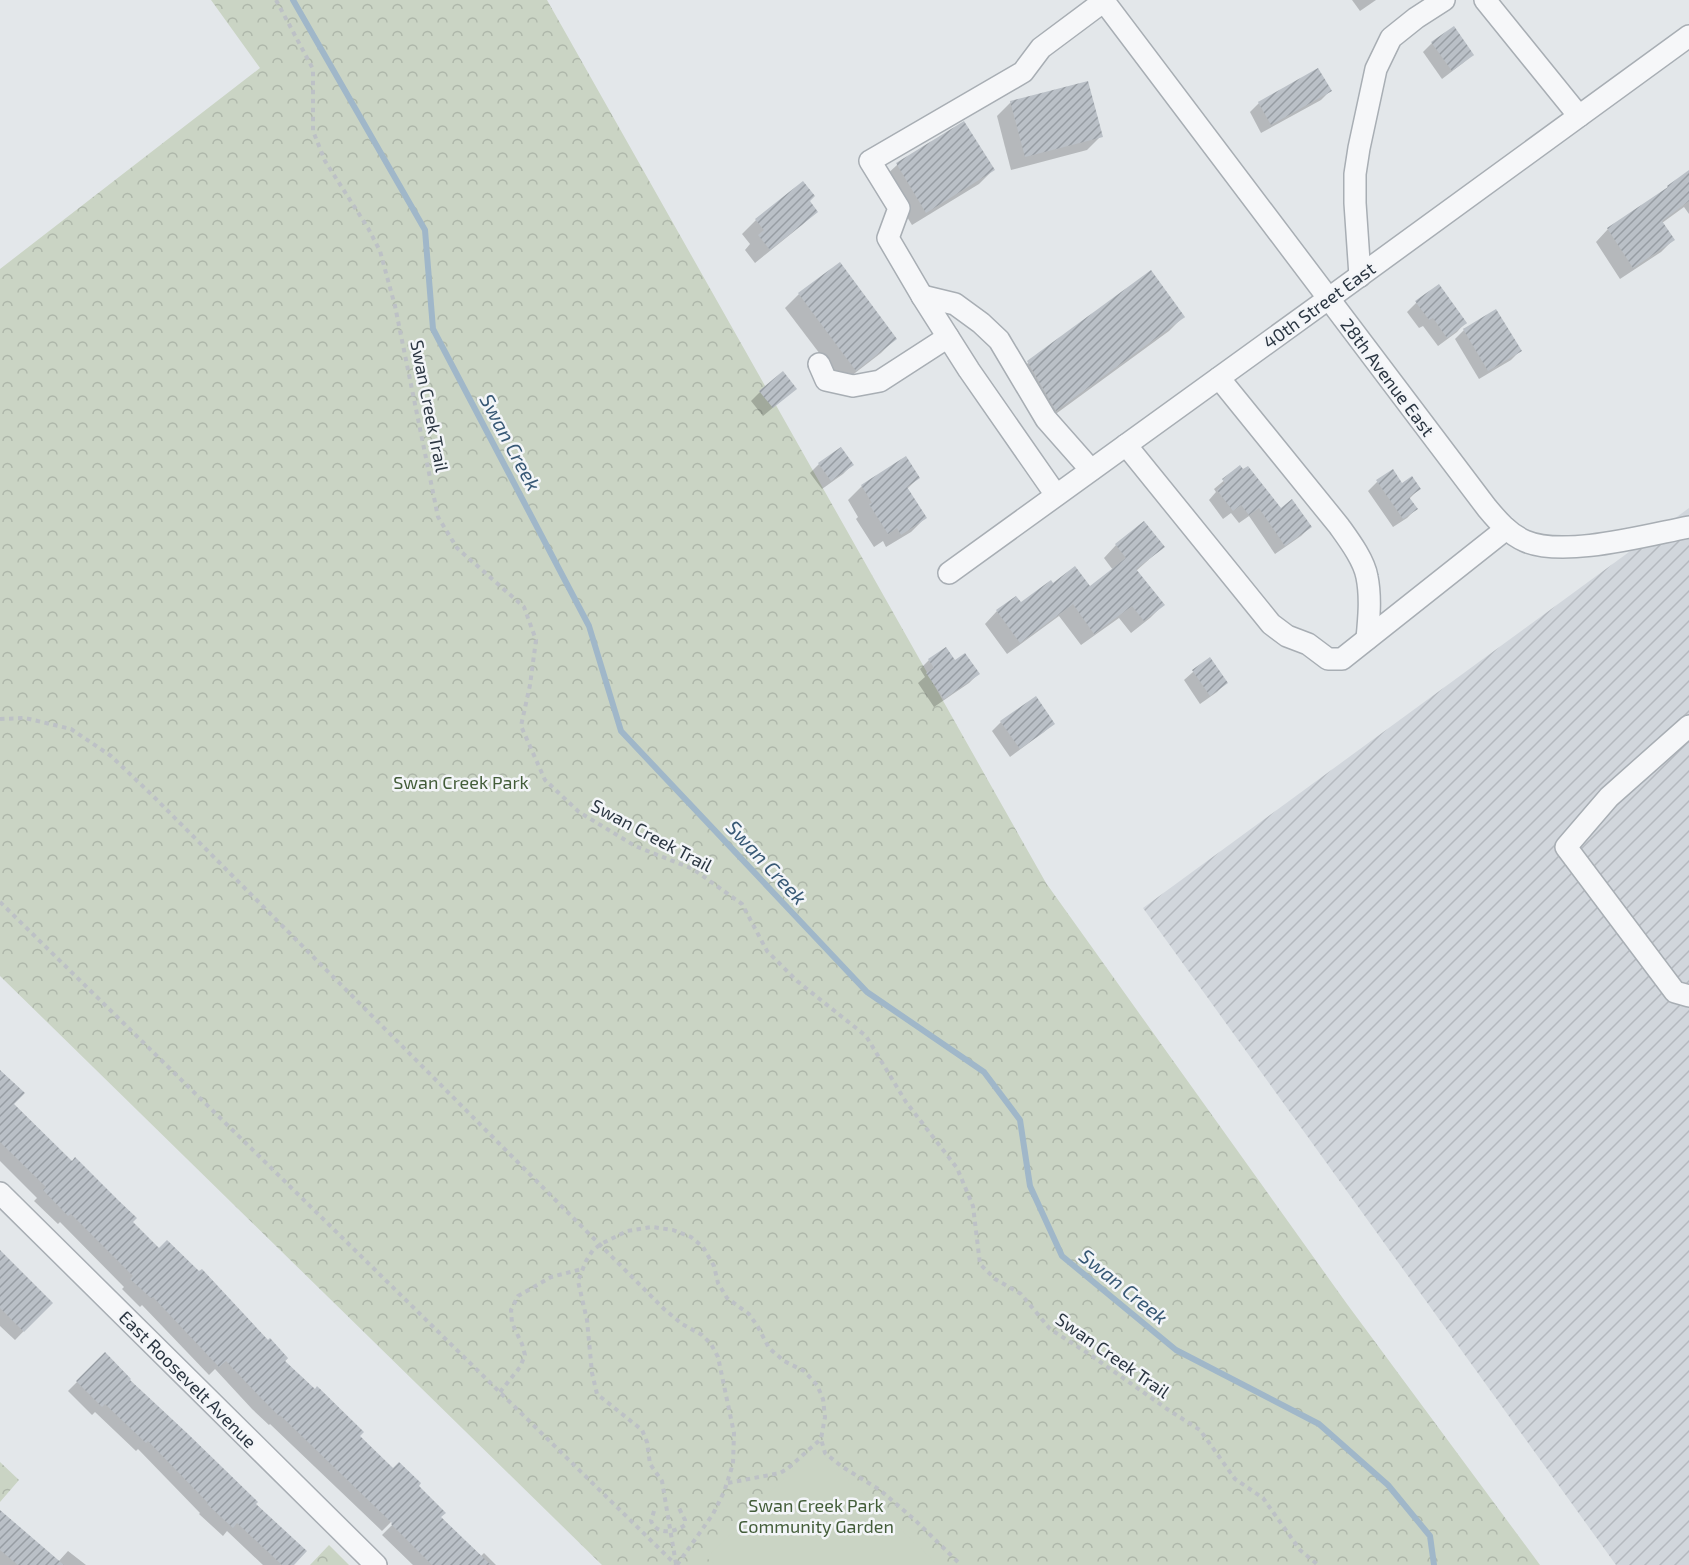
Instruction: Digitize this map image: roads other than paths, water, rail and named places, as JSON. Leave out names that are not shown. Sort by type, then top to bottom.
[{"type":"street","points":[[1056,495],[948,337],[888,238],[899,208],[870,161],[1023,72],[1041,48],[1104,0]]},
{"type":"street","name":"28th Avenue East","points":[[1104,0],[1328,299],[1487,508],[1506,529],[1526,542],[1555,547],[1602,545],[1689,527]]},
{"type":"street","points":[[1360,276],[1355,174],[1376,69],[1391,38],[1444,0]]},
{"type":"street","points":[[1485,0],[1579,116]]},
{"type":"street","name":"40th Street East","points":[[949,573],[1689,36]]},
{"type":"street","points":[[922,296],[955,304],[999,340],[1046,419],[1091,470]]},
{"type":"street","points":[[819,364],[825,380],[853,386],[880,381],[948,337]]},
{"type":"street","points":[[1219,378],[1339,526],[1354,548],[1367,575],[1370,610],[1367,639]]},
{"type":"street","points":[[1126,444],[1271,624],[1287,636],[1308,644],[1328,659],[1342,659],[1506,529]]},
{"type":"street","points":[[1689,726],[1609,797],[1566,847],[1675,992],[1689,996]]},
{"type":"street","name":"East Roosevelt Avenue","points":[[0,1193],[376,1565]]},
{"type":"waterway","name":"Swan Creek","points":[[293,0],[425,230],[433,329],[589,626],[621,731],[867,992],[984,1072],[1020,1120],[1030,1186],[1062,1256],[1176,1350],[1319,1424],[1388,1485],[1430,1536],[1434,1565]]},
{"type":"park label","name":"Swan Creek Park","points":[[461,782]]},
{"type":"park label","name":"Swan Creek Park Community Garden","points":[[816,1516]]}]
